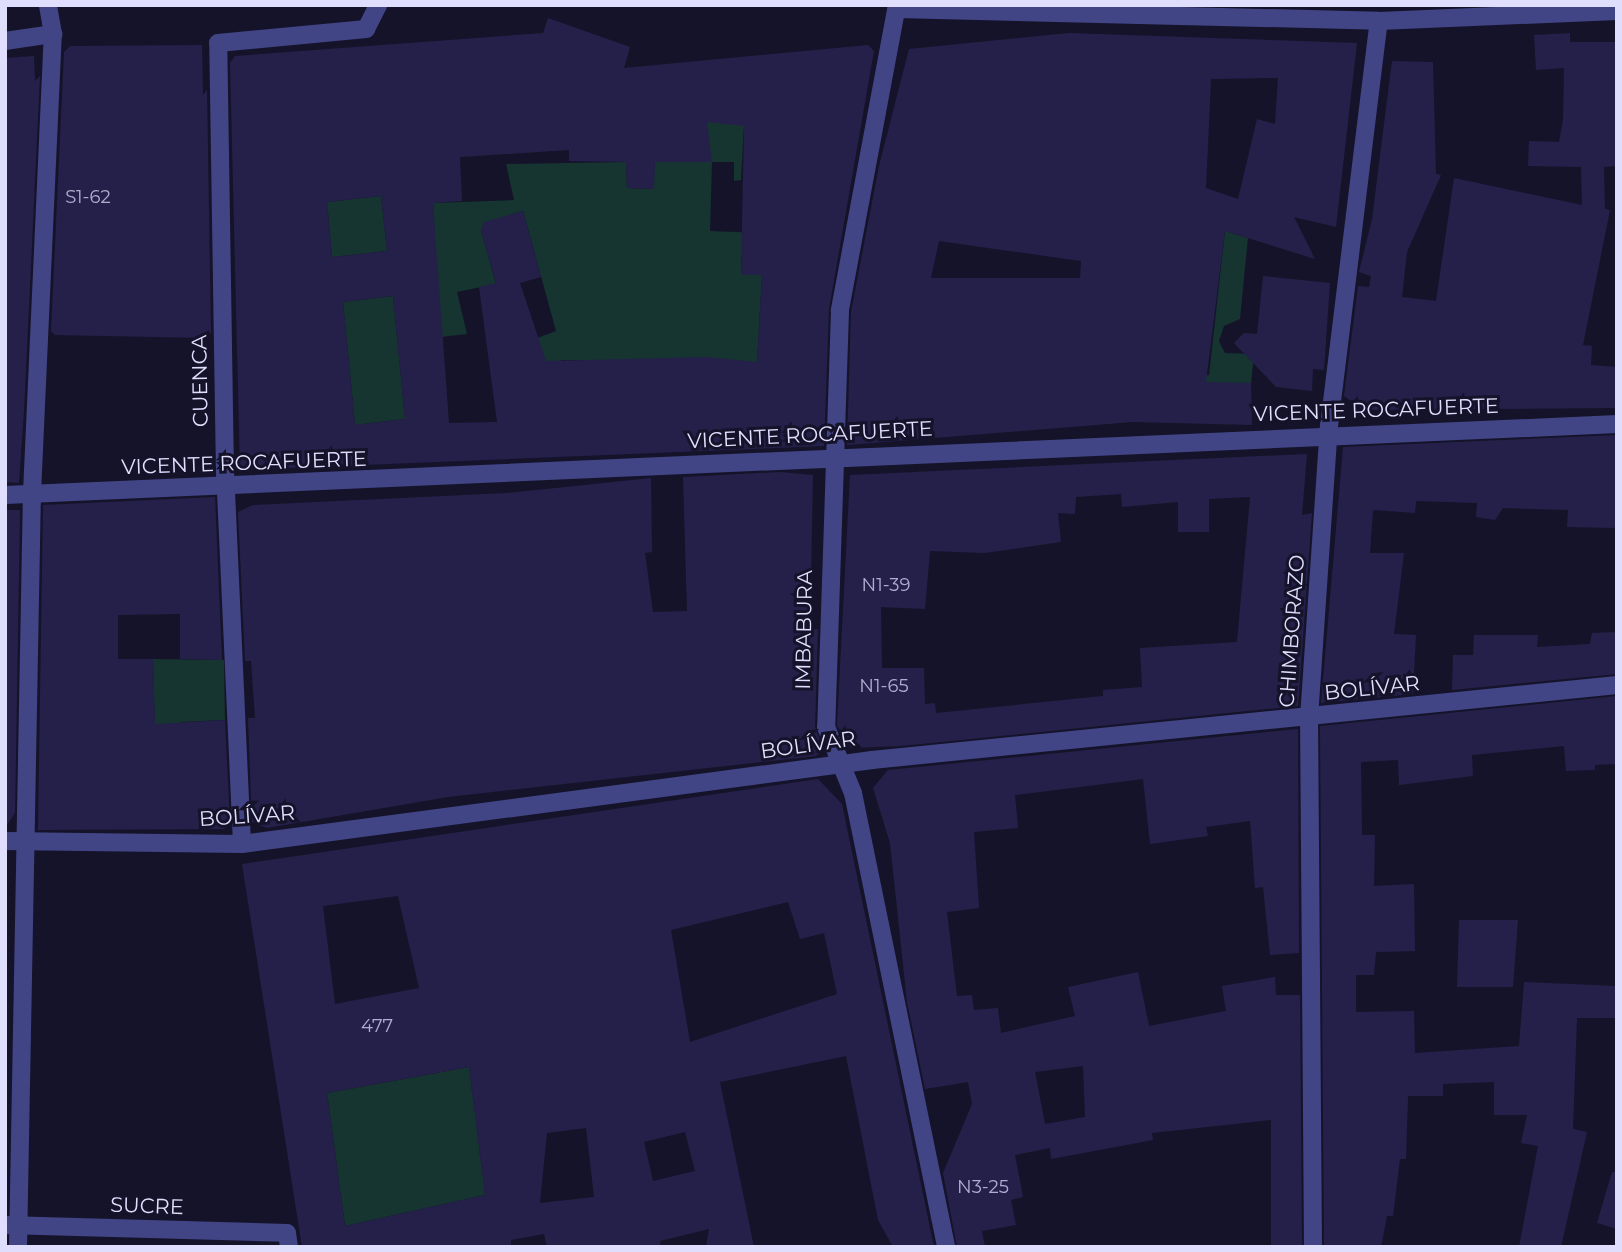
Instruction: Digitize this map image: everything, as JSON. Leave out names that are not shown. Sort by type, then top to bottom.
[{"type":"street","points":[[18,1247],[12,1225],[27,841],[32,493],[53,34],[48,5]]},
{"type":"street","name":"CUENCA","points":[[242,844],[226,488],[218,43],[366,29],[378,5]]},
{"type":"street","points":[[897,7],[1379,21],[1617,11]]},
{"type":"street","name":"IMBABURA","points":[[897,7],[840,310],[831,455],[826,727],[837,764],[853,793],[946,1247]]},
{"type":"street","name":"CHIMBORAZO","points":[[1313,1247],[1309,718],[1328,435],[1379,21]]},
{"type":"street","points":[[5,41],[53,34]]},
{"type":"street","name":"VICENTE ROCAFUERTE","points":[[5,495],[226,488],[831,455],[1617,424]]},
{"type":"street","name":"BOLÍVAR","points":[[5,841],[242,844],[837,764],[1617,685]]},
{"type":"street","name":"SUCRE","points":[[12,1225],[288,1240]]},
{"type":"green space","points":[[704,105],[744,126],[741,180],[734,181],[734,162],[712,162],[710,231],[763,233],[741,257],[741,275],[762,275],[757,362],[561,360],[561,386],[532,340],[556,331],[523,211],[484,223],[481,230],[496,284],[457,292],[467,334],[441,337],[433,203],[514,200],[506,164],[626,162],[627,188],[653,189],[655,162]]},
{"type":"green space","points":[[381,196],[387,251],[332,257],[327,202]]},
{"type":"green space","points":[[1225,231],[1248,238],[1240,319],[1224,326],[1219,341],[1225,353],[1254,354],[1251,385],[1173,381],[1209,375]]},
{"type":"green space","points":[[393,296],[405,419],[355,425],[343,302]]},
{"type":"green space","points":[[153,659],[224,660],[225,720],[182,722],[155,735]]},
{"type":"green space","points":[[469,1067],[485,1195],[345,1226],[327,1093]]},
{"type":"building","points":[[548,18],[630,47],[624,68],[868,45],[874,51],[829,309],[824,446],[240,470],[230,63],[235,56],[543,33]],"holes":[[[707,122],[744,126],[741,275],[762,275],[757,362],[707,357],[546,361],[520,283],[541,277],[523,211],[484,222],[481,230],[496,283],[479,287],[497,422],[449,423],[433,203],[462,201],[460,157],[569,150],[569,161],[626,162],[627,188],[654,189],[655,162],[712,162]],[[381,196],[387,251],[332,257],[327,202]],[[393,296],[405,419],[355,425],[343,302]]]},
{"type":"building","points":[[1069,33],[1357,43],[1336,227],[1294,217],[1315,259],[1225,231],[1206,382],[1251,383],[1252,425],[1133,422],[847,445],[851,312],[879,166],[909,49]],"holes":[[[1278,78],[1275,124],[1257,119],[1238,199],[1206,188],[1211,79]],[[939,241],[1081,261],[1080,278],[931,278]]]},
{"type":"building","points":[[1570,33],[1570,42],[1617,42],[1617,166],[1604,167],[1605,209],[1610,210],[1583,345],[1592,346],[1591,365],[1617,367],[1617,408],[1363,410],[1344,396],[1358,286],[1369,287],[1371,276],[1359,272],[1372,219],[1392,61],[1433,62],[1436,174],[1441,175],[1407,252],[1402,297],[1436,301],[1454,178],[1582,205],[1581,167],[1528,166],[1529,141],[1559,142],[1563,120],[1564,68],[1536,70],[1534,35]]},
{"type":"building","points":[[202,45],[203,95],[207,90],[211,332],[206,338],[55,335],[51,331],[64,52],[70,46]]},
{"type":"building","points":[[34,56],[35,81],[40,76],[19,483],[5,482],[5,58]]},
{"type":"building","points":[[1263,276],[1330,283],[1324,370],[1313,369],[1312,391],[1276,387],[1234,343],[1244,333],[1257,334]]},
{"type":"building","points":[[1617,435],[1617,528],[1567,527],[1568,510],[1503,508],[1495,520],[1476,517],[1477,503],[1416,501],[1415,513],[1373,510],[1370,553],[1404,553],[1394,634],[1416,635],[1413,694],[1321,703],[1343,447]]},
{"type":"building","points":[[1307,454],[1302,515],[1312,513],[1298,706],[901,746],[851,748],[837,725],[850,475]],"holes":[[[1121,494],[1122,507],[1178,502],[1178,532],[1209,532],[1209,499],[1250,497],[1237,642],[1140,648],[1142,687],[1103,690],[1103,696],[936,713],[935,703],[925,704],[924,668],[882,668],[881,607],[925,609],[930,551],[985,553],[1061,542],[1058,513],[1075,514],[1076,497]]]},
{"type":"building","points":[[780,472],[813,475],[810,630],[818,629],[815,727],[823,749],[816,756],[448,797],[267,828],[252,822],[248,718],[255,718],[251,661],[245,661],[238,512],[253,505],[507,493],[651,478],[652,552],[645,553],[653,612],[687,611],[683,477]]},
{"type":"building","points":[[215,497],[222,660],[180,659],[180,614],[118,615],[118,659],[153,659],[155,724],[225,720],[230,823],[224,829],[38,830],[43,505]]},
{"type":"building","points":[[5,510],[20,510],[15,813],[5,828]]},
{"type":"building","points":[[1617,632],[1617,674],[1452,690],[1453,655],[1473,655],[1474,635],[1538,635],[1537,647],[1590,644],[1592,633]]},
{"type":"building","points":[[1617,696],[1617,764],[1595,765],[1595,770],[1566,771],[1564,746],[1472,755],[1473,776],[1399,785],[1398,760],[1361,762],[1362,835],[1375,835],[1374,886],[1414,884],[1415,951],[1376,952],[1374,975],[1356,975],[1356,1012],[1414,1011],[1415,1053],[1519,1046],[1524,982],[1617,986],[1617,1018],[1577,1018],[1573,1129],[1587,1132],[1561,1247],[1519,1247],[1538,1146],[1521,1143],[1527,1115],[1494,1115],[1494,1082],[1443,1084],[1443,1096],[1408,1096],[1406,1159],[1400,1159],[1393,1216],[1387,1216],[1381,1247],[1324,1247],[1320,726]]},
{"type":"building","points":[[1298,729],[1299,953],[1270,955],[1263,887],[1255,888],[1250,821],[1206,827],[1208,836],[1150,844],[1143,779],[1015,795],[1018,828],[974,832],[979,908],[947,912],[957,996],[972,995],[974,1010],[998,1008],[1001,1033],[1075,1016],[1068,987],[1138,972],[1149,1026],[1226,1011],[1222,986],[1275,977],[1276,995],[1300,995],[1302,1247],[1271,1247],[1271,1120],[1152,1133],[1153,1140],[1051,1159],[1050,1148],[1015,1155],[1023,1197],[1011,1200],[1016,1225],[982,1231],[985,1247],[957,1247],[943,1173],[972,1104],[968,1082],[925,1089],[907,1002],[890,843],[873,788],[888,770]],"holes":[[[1083,1066],[1085,1117],[1045,1124],[1035,1072]]]},
{"type":"building","points":[[818,779],[842,804],[934,1247],[893,1247],[878,1220],[846,1056],[720,1082],[754,1247],[706,1247],[709,1229],[660,1241],[661,1247],[547,1247],[544,1234],[511,1240],[511,1247],[302,1247],[242,864]],"holes":[[[398,896],[419,988],[335,1004],[323,906]],[[788,902],[800,939],[824,933],[837,994],[690,1042],[671,930]],[[469,1067],[485,1195],[345,1226],[327,1093]],[[586,1128],[594,1197],[540,1203],[547,1133]],[[685,1132],[695,1171],[653,1181],[644,1142]]]},
{"type":"building","points":[[1459,920],[1518,920],[1513,987],[1457,987]]},
{"type":"building","points":[[1612,1172],[1617,1172],[1617,1229],[1597,1223]]}]
